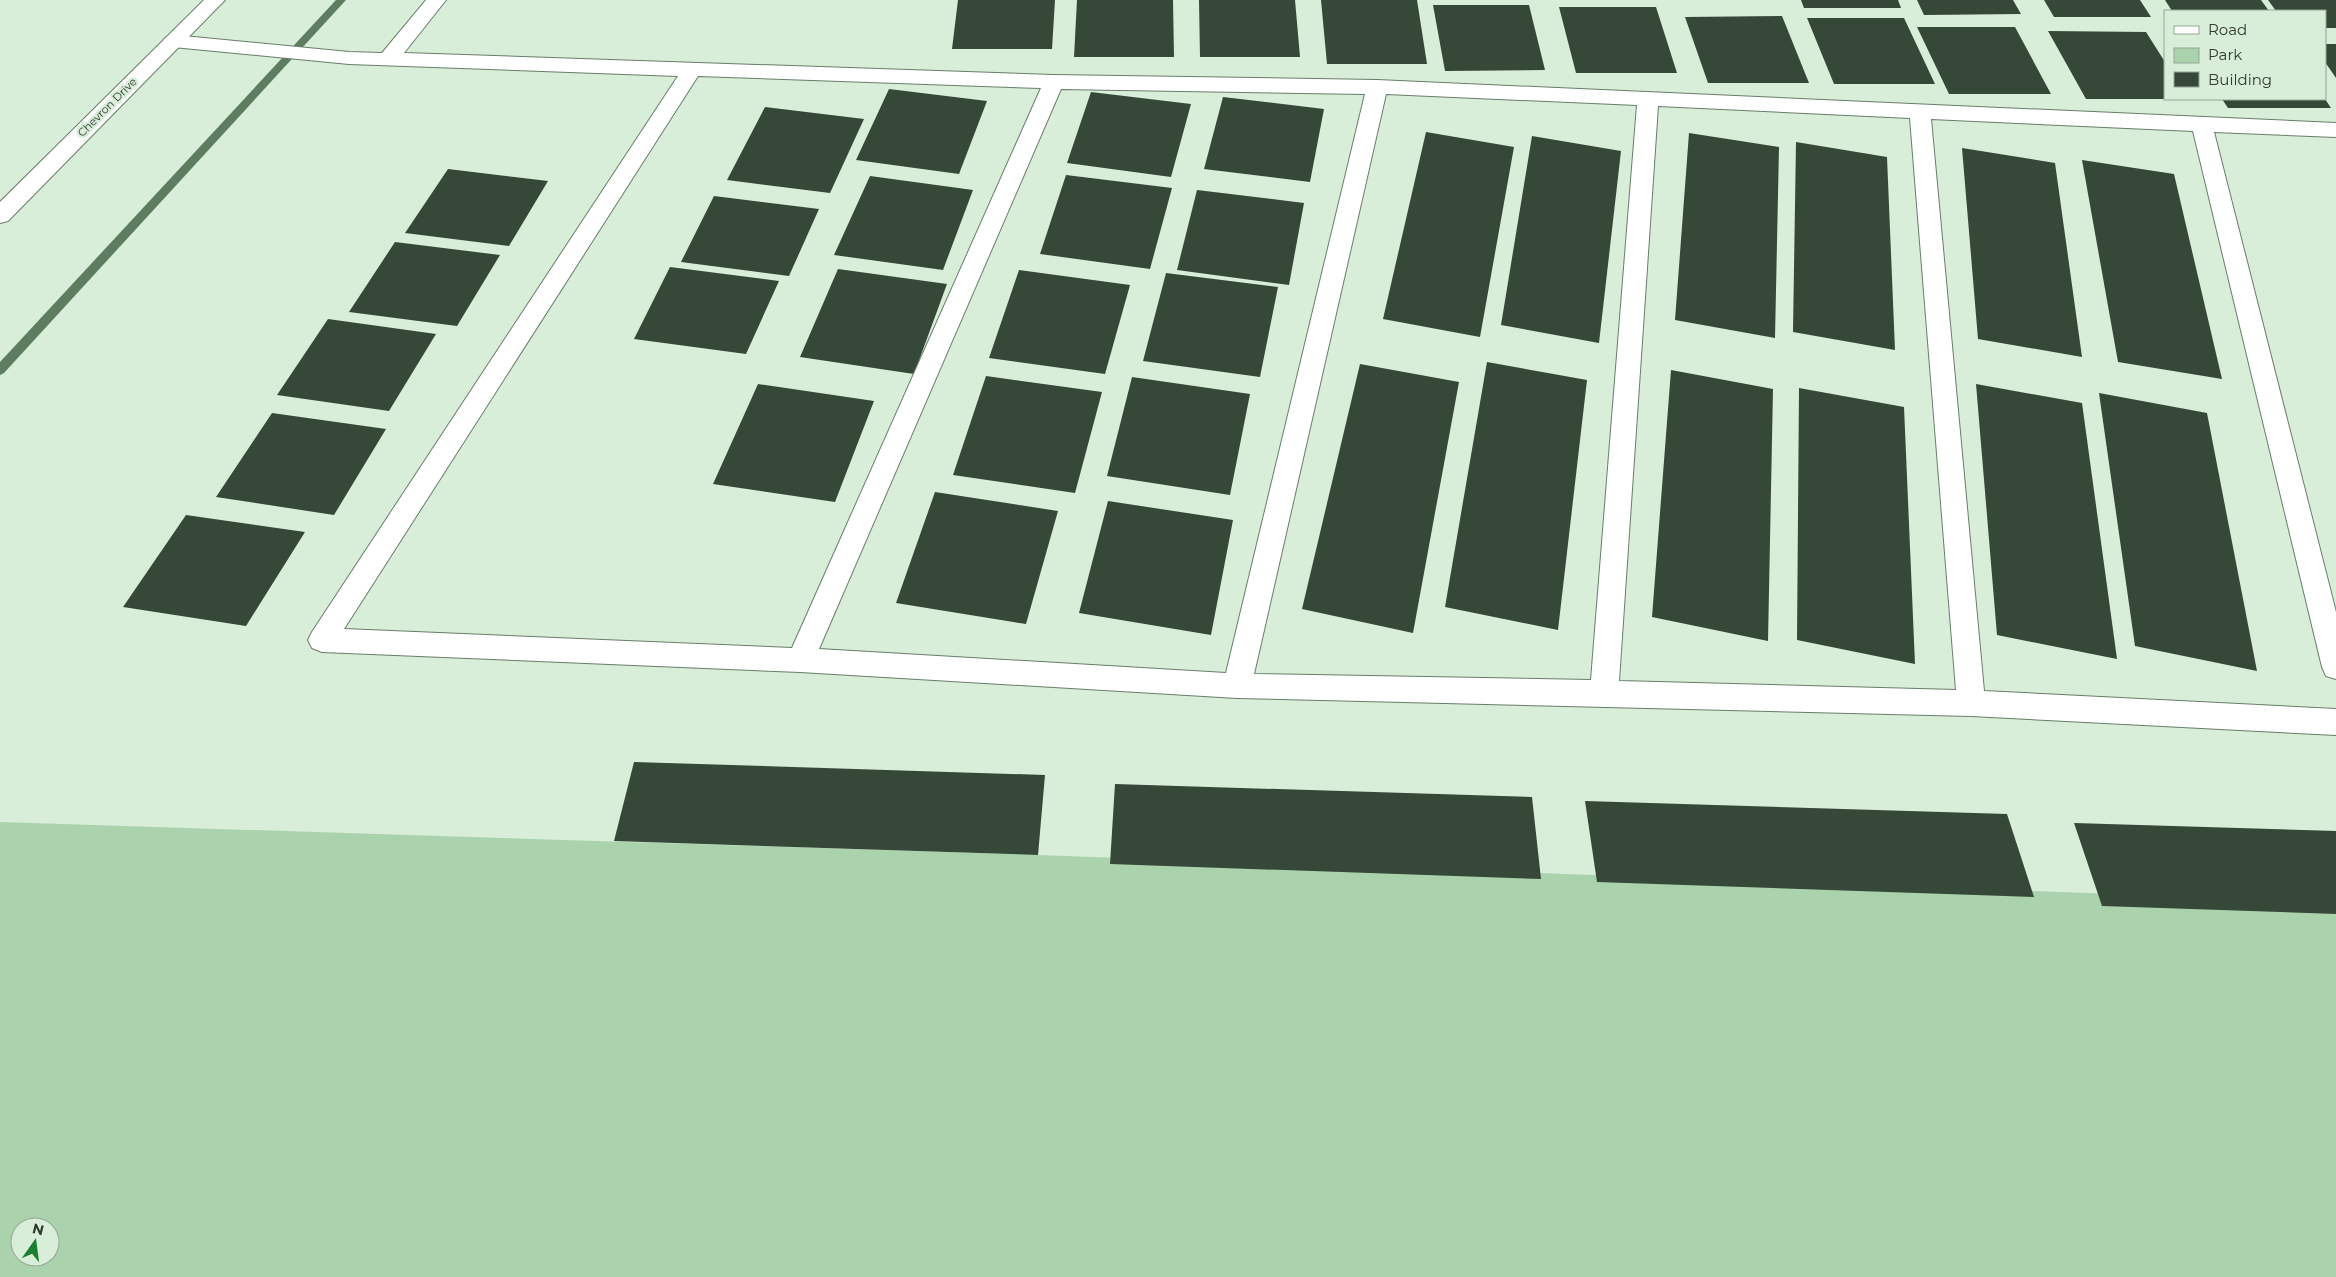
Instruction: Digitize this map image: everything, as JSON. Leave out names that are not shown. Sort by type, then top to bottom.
[{"type":"street","name":"Chevron Drive","points":[[0,215],[215,0]]},
{"type":"street","points":[[389,58],[436,0]]},
{"type":"street","points":[[173,41],[319,55],[389,58],[1054,82],[1377,87],[1648,101],[1920,110],[2336,130]]},
{"type":"street","points":[[693,69],[322,640],[800,660],[1237,686],[1971,703],[2336,722]]},
{"type":"street","points":[[800,660],[1054,82]]},
{"type":"street","points":[[1237,686],[1377,87]]},
{"type":"street","points":[[1604,693],[1648,101]]},
{"type":"street","points":[[1920,110],[1971,703]]},
{"type":"street","points":[[2202,124],[2336,668]]},
{"type":"green space","points":[[0,822],[1038,855],[2336,902],[2336,1277],[0,1277]]},
{"type":"building","points":[[958,0],[1055,0],[1052,49],[952,49]]},
{"type":"building","points":[[1077,0],[1173,0],[1174,57],[1074,57]]},
{"type":"building","points":[[1199,0],[1295,0],[1300,57],[1200,57]]},
{"type":"building","points":[[1321,0],[1417,0],[1427,64],[1327,64]]},
{"type":"building","points":[[1801,0],[1898,0],[1901,8],[1804,8]]},
{"type":"building","points":[[1917,0],[2013,0],[2021,14],[1924,15]]},
{"type":"building","points":[[2044,0],[2140,0],[2151,17],[2054,17]]},
{"type":"building","points":[[2165,0],[2261,0],[2268,10],[2171,10]]},
{"type":"building","points":[[2268,0],[2336,0],[2336,28],[2326,28],[2326,10],[2275,10]]},
{"type":"building","points":[[1433,5],[1529,5],[1545,70],[1445,71]]},
{"type":"building","points":[[1559,7],[1656,7],[1677,73],[1576,73]]},
{"type":"building","points":[[1782,16],[1809,83],[1708,83],[1685,17]]},
{"type":"building","points":[[1807,18],[1904,18],[1935,84],[1834,84]]},
{"type":"building","points":[[1917,27],[2015,27],[2051,94],[1949,94]]},
{"type":"building","points":[[2048,31],[2146,32],[2164,60],[2164,99],[2086,99]]},
{"type":"building","points":[[2326,44],[2336,44],[2336,78],[2326,63]]},
{"type":"building","points":[[889,89],[987,101],[959,174],[856,160]]},
{"type":"building","points":[[1091,92],[1191,104],[1171,177],[1067,163]]},
{"type":"building","points":[[1223,97],[1324,109],[1310,182],[1204,169]]},
{"type":"building","points":[[2223,100],[2326,100],[2331,108],[2228,108]]},
{"type":"building","points":[[765,107],[864,119],[830,193],[727,180]]},
{"type":"building","points":[[1426,132],[1514,147],[1480,337],[1383,319]]},
{"type":"building","points":[[1689,133],[1779,147],[1775,338],[1675,320]]},
{"type":"building","points":[[1532,136],[1621,151],[1599,343],[1501,325]]},
{"type":"building","points":[[1796,142],[1887,157],[1895,350],[1793,332]]},
{"type":"building","points":[[1962,148],[2055,163],[2082,357],[1978,339]]},
{"type":"building","points":[[2082,160],[2174,174],[2222,379],[2118,362]]},
{"type":"building","points":[[448,169],[548,181],[509,246],[405,233]]},
{"type":"building","points":[[1066,175],[1172,188],[1150,269],[1040,254]]},
{"type":"building","points":[[870,176],[973,190],[943,270],[834,255]]},
{"type":"building","points":[[1197,190],[1304,203],[1289,285],[1177,270]]},
{"type":"building","points":[[714,196],[819,209],[789,276],[681,262]]},
{"type":"building","points":[[395,242],[500,255],[457,326],[349,312]]},
{"type":"building","points":[[670,267],[779,281],[746,354],[634,339]]},
{"type":"building","points":[[838,269],[947,284],[914,374],[800,357]]},
{"type":"building","points":[[1019,270],[1130,285],[1105,374],[989,358]]},
{"type":"building","points":[[1166,273],[1278,287],[1260,377],[1143,361]]},
{"type":"building","points":[[328,319],[436,334],[389,411],[277,395]]},
{"type":"building","points":[[1487,362],[1587,380],[1558,630],[1445,607]]},
{"type":"building","points":[[1360,364],[1459,382],[1413,633],[1302,609]]},
{"type":"building","points":[[1671,370],[1773,389],[1768,641],[1652,617]]},
{"type":"building","points":[[986,376],[1102,392],[1075,493],[953,475]]},
{"type":"building","points":[[1132,377],[1250,394],[1230,495],[1107,476]]},
{"type":"building","points":[[758,384],[874,401],[835,502],[713,484]]},
{"type":"building","points":[[1976,384],[2082,403],[2117,659],[1997,635]]},
{"type":"building","points":[[1799,388],[1904,407],[1915,664],[1797,640]]},
{"type":"building","points":[[2099,393],[2207,413],[2257,671],[2135,646]]},
{"type":"building","points":[[272,413],[386,429],[334,515],[216,497]]},
{"type":"building","points":[[935,492],[1058,511],[1026,624],[896,603]]},
{"type":"building","points":[[1108,501],[1233,520],[1211,635],[1079,613]]},
{"type":"building","points":[[186,515],[305,532],[246,626],[123,607]]},
{"type":"building","points":[[634,762],[1045,775],[1038,855],[614,841]]},
{"type":"building","points":[[1115,784],[1532,797],[1541,879],[1110,864]]},
{"type":"building","points":[[1585,801],[2007,814],[2034,897],[1597,882]]},
{"type":"building","points":[[2074,823],[2336,831],[2336,914],[2102,906]]},
{"type":"waterway","points":[[0,370],[341,0]]}]
